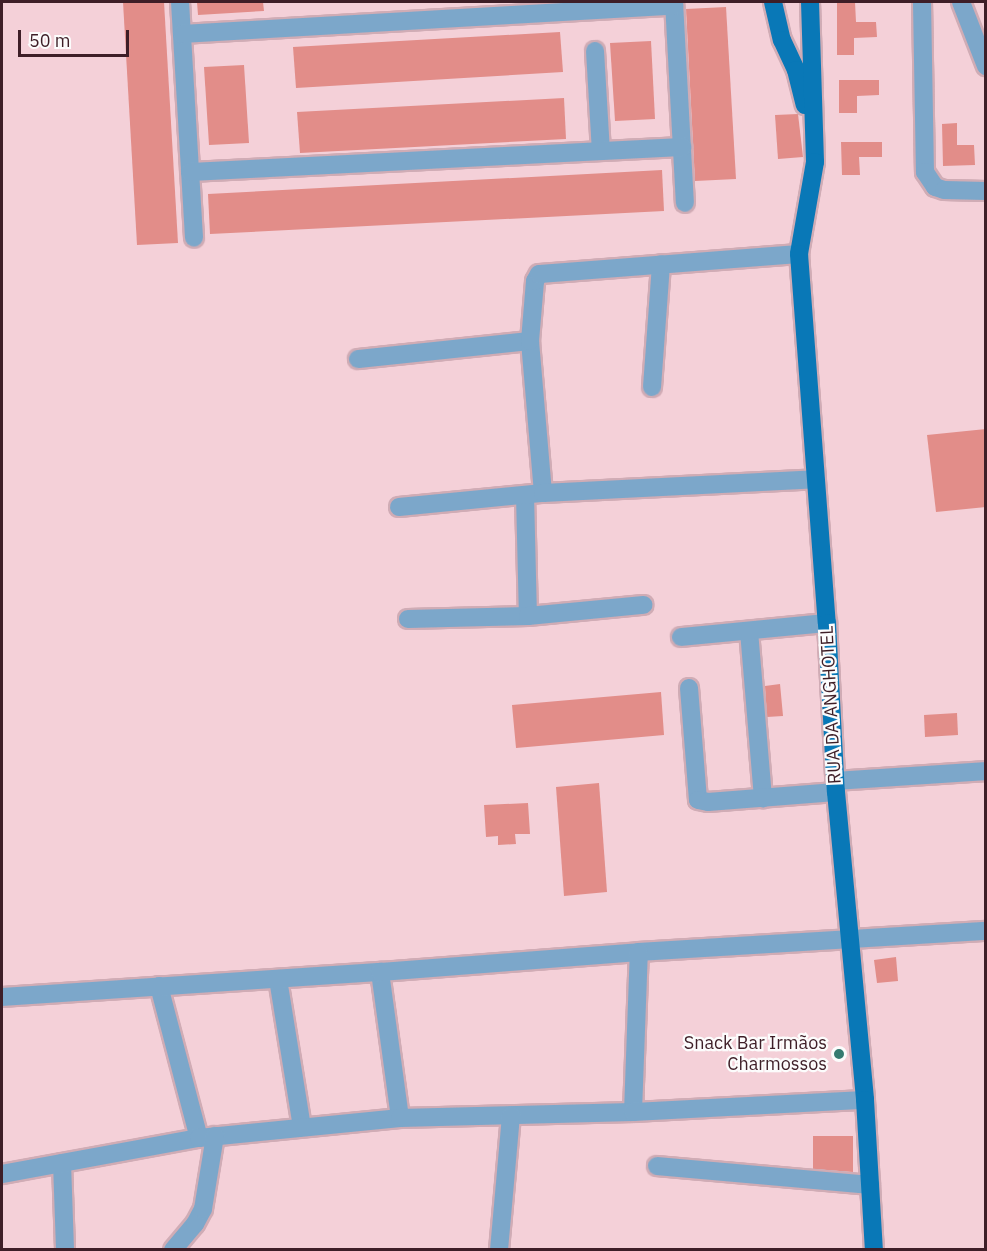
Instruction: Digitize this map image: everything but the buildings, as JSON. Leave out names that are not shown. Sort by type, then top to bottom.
[{"type":"main road","name":"RUA DA ANGHOTEL","points":[[772,2],[782,40],[803,91],[815,162]]},
{"type":"main road","name":"RUA DA ANGHOTEL","points":[[810,2],[815,162],[799,254],[827,623],[836,787],[848,940],[865,1100],[874,1250]]},
{"type":"street","points":[[180,2],[194,238]]},
{"type":"street","points":[[922,2],[925,172],[935,187],[944,190],[986,191]]},
{"type":"street","points":[[961,2],[986,66]]},
{"type":"street","points":[[182,34],[430,10],[674,4],[685,203]]},
{"type":"street","points":[[595,51],[601,151]]},
{"type":"street","points":[[190,172],[682,147]]},
{"type":"street","points":[[528,616],[534,494],[530,341],[535,281],[539,274],[799,254]]},
{"type":"street","points":[[652,387],[661,264]]},
{"type":"street","points":[[358,359],[530,341]]},
{"type":"street","points":[[399,507],[534,494],[816,479]]},
{"type":"street","points":[[408,619],[528,616],[643,605]]},
{"type":"street","points":[[681,637],[827,623]]},
{"type":"street","points":[[749,631],[763,798]]},
{"type":"street","points":[[689,688],[698,800],[708,802],[763,798],[836,787],[986,771]]},
{"type":"street","points":[[2,997],[639,952],[986,931]]},
{"type":"street","points":[[633,1112],[639,952]]},
{"type":"street","points":[[380,972],[399,1118]]},
{"type":"street","points":[[278,979],[302,1127]]},
{"type":"street","points":[[159,986],[207,1137],[203,1209],[195,1224],[173,1250]]},
{"type":"street","points":[[2,1173],[207,1137],[399,1118],[633,1112],[865,1100]]},
{"type":"street","points":[[499,1250],[511,1116]]},
{"type":"street","points":[[62,1163],[65,1250]]},
{"type":"street","points":[[657,1166],[870,1185]]},
{"type":"place","name":"Snack Bar Irmãos Charmossos","points":[[839,1054]]}]
